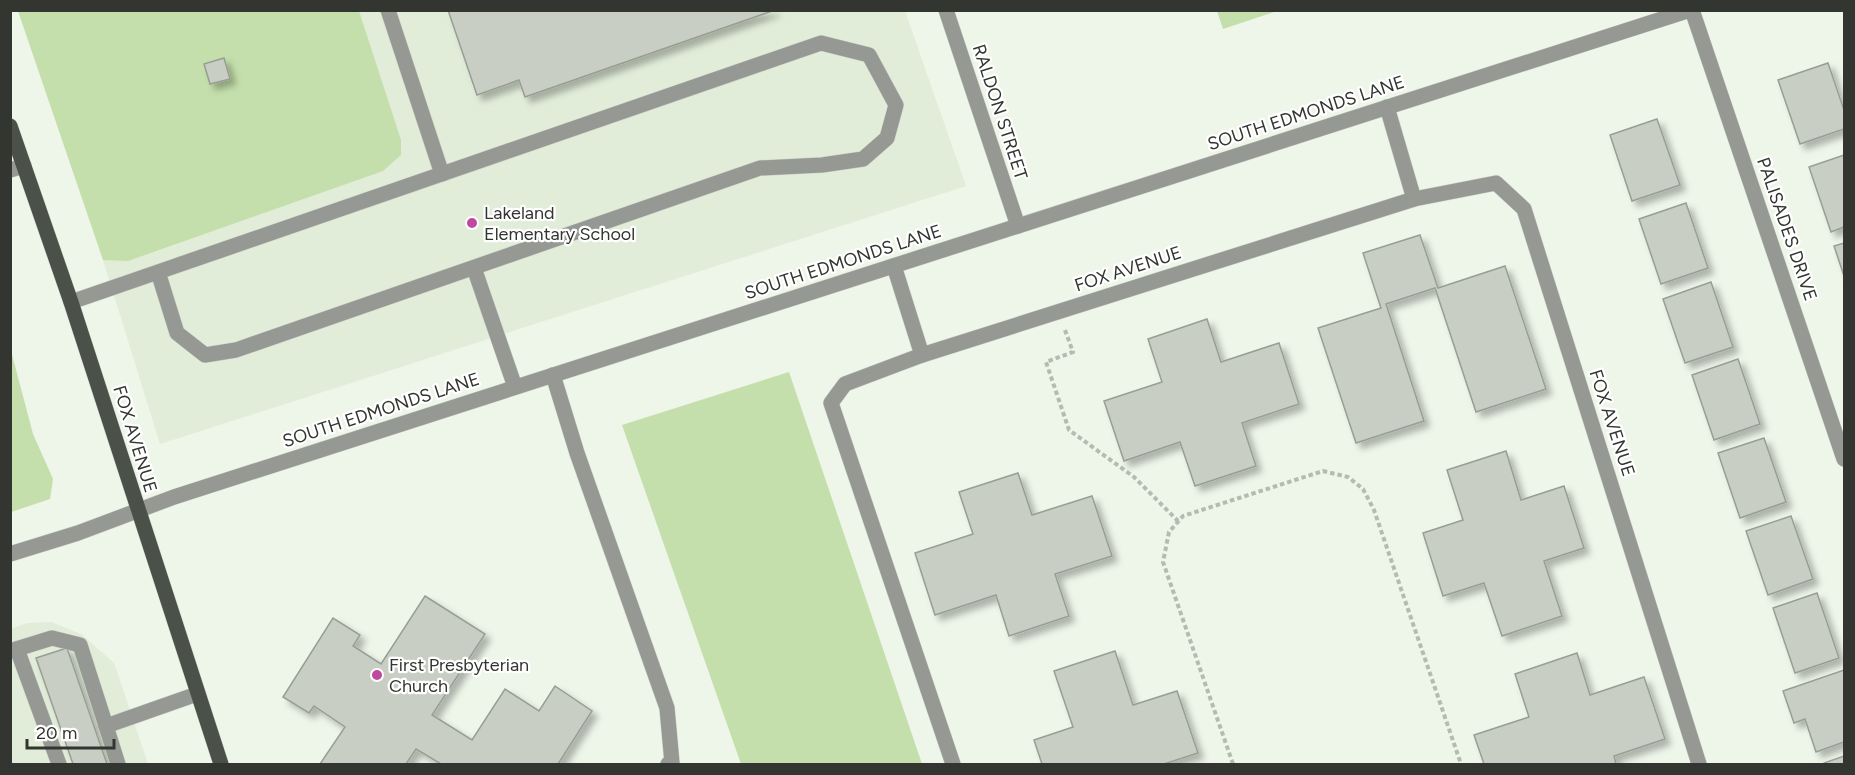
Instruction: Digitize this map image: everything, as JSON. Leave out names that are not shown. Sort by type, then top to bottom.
[{"type":"main road","name":"FOX AVENUE","points":[[10,126],[17,168],[71,302],[220,765]]},
{"type":"street","points":[[388,10],[442,174]]},
{"type":"street","name":"RALDON STREET","points":[[946,10],[1018,226]]},
{"type":"street","name":"SOUTH EDMONDS LANE","points":[[10,554],[515,387],[1691,10]]},
{"type":"street","name":"PALISADES DRIVE","points":[[1691,10],[1845,459]]},
{"type":"street","points":[[71,302],[821,43],[869,55],[896,105],[887,138],[863,159],[822,165],[760,168],[236,350],[205,355],[177,333],[158,272]]},
{"type":"street","points":[[1387,107],[1414,198]]},
{"type":"street","name":"FOX AVENUE","points":[[953,765],[831,404],[844,384],[922,355],[1414,198],[1496,183],[1524,209],[1699,765]]},
{"type":"street","points":[[894,266],[922,355]]},
{"type":"street","points":[[474,268],[515,387]]},
{"type":"street","points":[[554,375],[577,453],[667,708],[672,763],[668,765]]},
{"type":"street","points":[[59,765],[14,650],[52,638],[80,645],[117,765]]},
{"type":"street","points":[[106,726],[197,694]]},
{"type":"path","points":[[1059,311],[1073,352],[1046,362],[1069,430],[1134,477],[1178,521]]},
{"type":"path","points":[[1233,765],[1163,562],[1169,532],[1183,516],[1323,471],[1348,477],[1363,489],[1374,510],[1461,765]]},
{"type":"shaded area","name":"Lakeland Elementary School","points":[[26,11],[905,11],[966,186],[160,444]]},
{"type":"shaded area","points":[[51,622],[81,634],[114,663],[148,764],[11,764],[10,629],[28,623]]},
{"type":"green space","points":[[1217,10],[1277,11],[1223,29]]},
{"type":"green space","points":[[18,11],[359,11],[401,140],[401,155],[383,171],[128,261],[103,260]]},
{"type":"green space","points":[[10,347],[33,434],[53,479],[50,499],[11,512]]},
{"type":"green space","points":[[789,372],[922,764],[741,764],[622,425]]},
{"type":"building","points":[[448,10],[775,10],[525,97],[519,80],[477,95]]},
{"type":"building","points":[[224,58],[230,79],[210,84],[204,64]]},
{"type":"building","points":[[1828,63],[1844,110],[1844,129],[1800,144],[1778,80]]},
{"type":"building","points":[[1657,119],[1680,185],[1632,201],[1610,135]]},
{"type":"building","points":[[1844,155],[1844,227],[1831,232],[1809,167]]},
{"type":"building","points":[[1686,203],[1708,268],[1661,284],[1639,219]]},
{"type":"building","points":[[1420,235],[1438,288],[1505,266],[1546,389],[1476,412],[1435,288],[1386,304],[1424,421],[1356,443],[1318,328],[1381,308],[1363,253]]},
{"type":"building","points":[[1844,243],[1844,276],[1834,246]]},
{"type":"building","points":[[1711,282],[1733,347],[1685,363],[1663,299]]},
{"type":"building","points":[[1207,319],[1221,362],[1279,343],[1299,404],[1242,423],[1256,466],[1195,486],[1180,442],[1124,461],[1104,401],[1162,382],[1148,339]]},
{"type":"building","points":[[1738,359],[1760,424],[1714,440],[1692,375]]},
{"type":"building","points":[[1764,438],[1786,502],[1740,518],[1718,453]]},
{"type":"building","points":[[1506,451],[1521,500],[1564,486],[1584,548],[1544,561],[1562,616],[1502,636],[1484,583],[1443,596],[1423,533],[1463,520],[1447,470]]},
{"type":"building","points":[[1018,473],[1032,515],[1092,496],[1112,556],[1055,574],[1069,616],[1009,636],[996,595],[935,615],[915,553],[973,534],[959,492]]},
{"type":"building","points":[[1791,516],[1813,579],[1768,595],[1746,531]]},
{"type":"building","points":[[1817,593],[1839,658],[1795,673],[1773,608]]},
{"type":"building","name":"First Presbyterian Church","points":[[425,596],[485,634],[432,715],[472,740],[505,689],[539,711],[555,686],[592,711],[558,764],[441,764],[416,749],[406,764],[320,764],[345,727],[314,706],[309,713],[283,697],[333,618],[360,635],[353,646],[381,664]]},
{"type":"building","points":[[67,648],[107,764],[73,764],[36,658]]},
{"type":"building","points":[[1115,651],[1133,705],[1177,691],[1198,753],[1164,764],[1042,764],[1034,740],[1073,727],[1054,671]]},
{"type":"building","points":[[1577,653],[1590,695],[1644,677],[1665,739],[1614,756],[1616,764],[1484,764],[1474,735],[1529,717],[1515,674]]},
{"type":"building","points":[[1844,670],[1844,742],[1816,752],[1805,719],[1794,723],[1783,691]]},
{"type":"building","points":[[1844,756],[1844,764],[1824,764],[1824,763]]},
{"type":"place","name":"Lakeland Elementary School","points":[[472,223]]},
{"type":"place","name":"First Presbyterian Church","points":[[377,675]]}]
